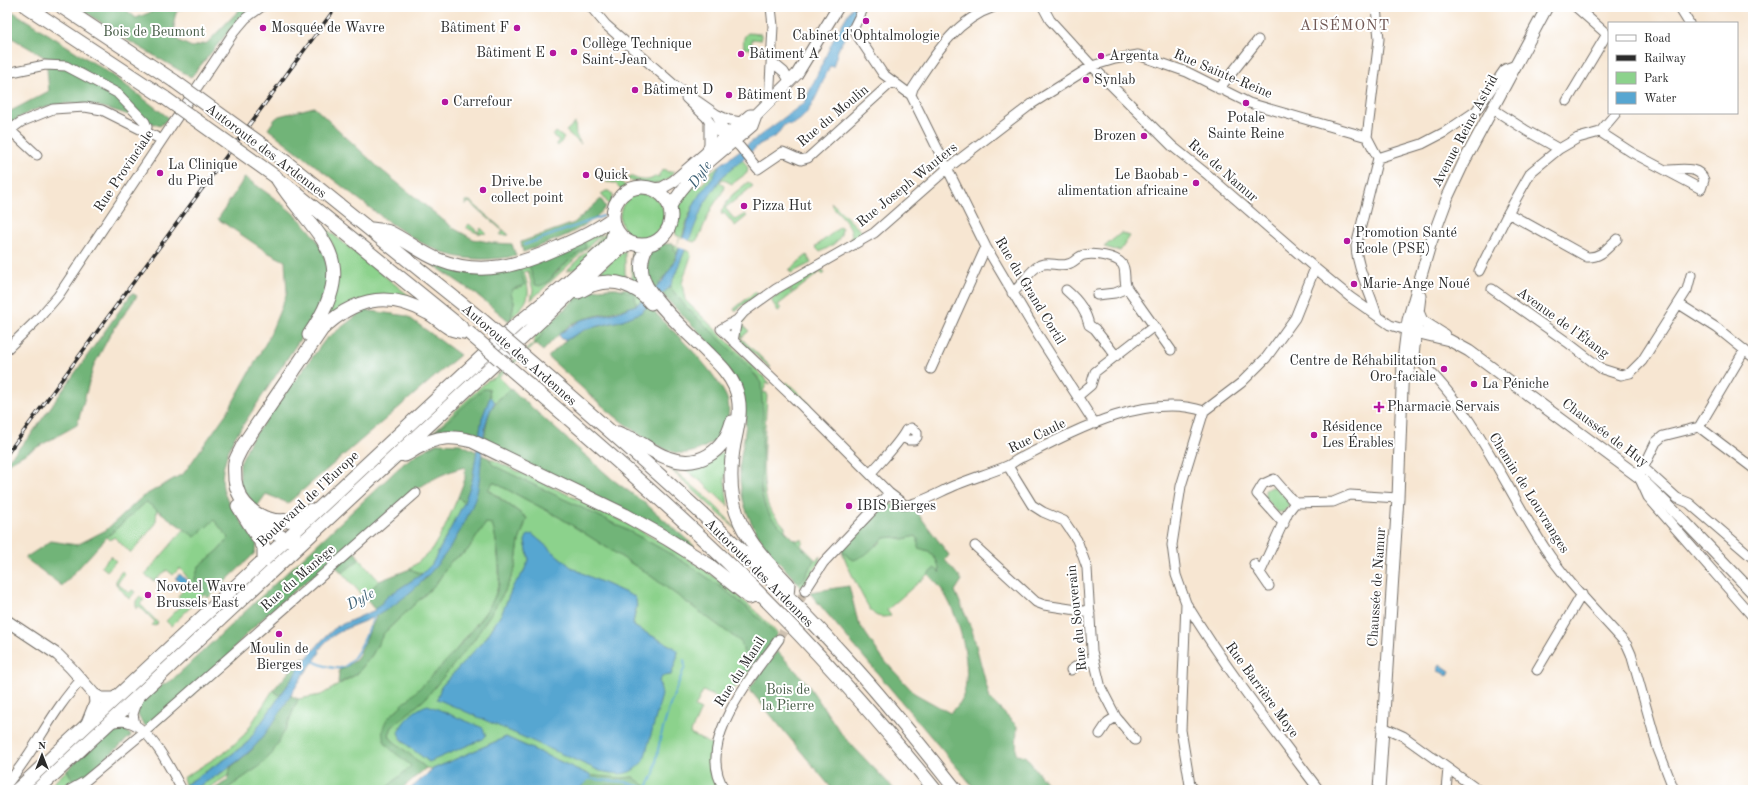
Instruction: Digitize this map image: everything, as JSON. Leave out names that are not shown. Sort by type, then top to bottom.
[{"type":"highway","name":"Autoroute des Ardennes","points":[[27,7],[165,98],[276,177],[358,241],[527,383],[622,465],[760,594],[835,672],[896,741],[935,790]]},
{"type":"highway","name":"Autoroute des Ardennes","points":[[62,7],[174,81],[286,162],[482,320],[610,430],[692,504],[787,596],[853,665],[904,724],[956,790]]},
{"type":"highway","points":[[264,561],[264,547],[228,486],[228,462],[235,442],[322,314],[330,296],[334,280],[333,264],[328,246],[317,229],[290,200],[276,177]]},
{"type":"highway","name":"Boulevard de l'Europe","points":[[17,790],[516,326],[604,250],[612,240],[615,205],[627,191],[637,187],[653,189]]},
{"type":"highway","points":[[653,189],[666,200],[670,208]]},
{"type":"highway","name":"Boulevard de l'Europe","points":[[647,245],[656,241],[666,232],[671,220],[670,208]]},
{"type":"highway","points":[[371,229],[388,232],[441,261],[465,266],[494,268],[514,266],[532,260],[614,223],[625,240],[631,243],[647,245],[641,264],[644,289],[716,371],[727,386],[734,412],[727,437],[719,448],[707,456],[686,461],[667,458],[636,440],[610,430]]},
{"type":"highway","name":"Boulevard de l'Europe","points":[[37,790],[608,258],[620,248],[631,243]]},
{"type":"highway","points":[[569,295],[591,285],[610,282],[644,289]]},
{"type":"highway","points":[[334,496],[323,500],[303,516],[290,521],[274,521],[260,516],[244,504],[236,486],[234,473],[235,462],[243,445],[322,329],[334,318],[348,309],[360,303],[374,299],[408,303],[428,313],[450,328],[469,333]]},
{"type":"highway","points":[[660,308],[724,370],[735,387],[740,404],[740,412],[732,454],[731,487],[736,515],[746,535],[760,555],[788,584],[787,596]]},
{"type":"highway","points":[[392,460],[407,455],[419,447],[440,438],[450,437],[472,441],[626,515],[709,564],[749,597],[760,594]]},
{"type":"highway","points":[[246,516],[287,540],[295,539],[334,508],[359,491]]},
{"type":"main road","name":"Boulevard de l'Europe","points":[[670,208],[674,200],[696,176],[752,126],[756,115],[790,82],[807,60],[838,7]]},
{"type":"main road","name":"Avenue Reine Astrid","points":[[1411,331],[1422,273],[1448,196],[1464,162],[1547,7]]},
{"type":"main road","name":"Boulevard de l'Europe","points":[[653,189],[662,188],[674,181],[707,152],[734,141],[742,122],[750,115],[756,115]]},
{"type":"main road","points":[[707,152],[710,144],[713,120]]},
{"type":"main road","name":"Avenue Reine Astrid","points":[[1411,331],[1419,314],[1422,273]]},
{"type":"main road","points":[[1419,314],[1422,321],[1440,332],[1449,340]]},
{"type":"main road","name":"Chaussée de Huy","points":[[1411,331],[1449,340],[1469,351],[1641,472],[1687,524],[1753,593]]},
{"type":"main road","name":"Chaussée de Namur","points":[[1379,790],[1404,386],[1411,331]]},
{"type":"main road","points":[[7,621],[58,656],[82,679],[94,694],[101,698],[117,698]]},
{"type":"main road","points":[[85,727],[95,703],[94,694]]},
{"type":"street","name":"Rue Provinciale","points":[[7,349],[39,318],[58,296],[234,32],[246,18],[261,7]]},
{"type":"street","points":[[591,7],[606,25],[676,86],[678,90],[706,117],[713,120],[742,122]]},
{"type":"street","points":[[769,103],[773,26],[771,7]]},
{"type":"street","points":[[864,7],[854,29],[883,74],[911,95],[916,83],[949,37],[968,20],[994,7]]},
{"type":"street","name":"Rue de Namur","points":[[1043,7],[1050,20],[1092,66],[1172,146],[1208,175],[1315,268],[1377,316],[1390,325],[1411,331]]},
{"type":"street","points":[[1376,7],[1379,39],[1366,137],[1378,158],[1356,246],[1356,256],[1377,316]]},
{"type":"street","points":[[1567,101],[1608,35],[1576,7]]},
{"type":"street","points":[[1679,7],[1688,22]]},
{"type":"street","points":[[1219,89],[1258,40]]},
{"type":"street","name":"Rue Sainte-Reine","points":[[1092,66],[1115,59],[1138,55],[1187,72],[1219,89],[1270,110],[1366,137]]},
{"type":"street","points":[[772,62],[784,72],[790,82]]},
{"type":"street","points":[[7,73],[45,65],[66,66],[118,93],[145,122],[147,128],[145,132]]},
{"type":"street","points":[[1378,158],[1422,144],[1445,132],[1476,112],[1505,69],[1516,65]]},
{"type":"street","name":"Rue Joseph Wauters","points":[[889,493],[721,329],[737,320],[744,312],[776,290],[834,258],[874,233],[948,168],[1033,103],[1092,66]]},
{"type":"street","name":"Rue du Moulin","points":[[713,120],[718,132],[734,141],[756,165],[783,152],[801,160],[808,158],[892,82]]},
{"type":"street","name":"Rue du Grand Cortil","points":[[911,95],[986,247],[1012,293],[1095,424]]},
{"type":"street","points":[[37,155],[8,131],[37,115],[53,109],[69,107],[102,110],[162,140]]},
{"type":"street","points":[[1493,109],[1559,149]]},
{"type":"street","points":[[1479,270],[1531,172],[1559,149],[1578,138],[1600,132],[1615,114]]},
{"type":"street","points":[[1600,132],[1631,152],[1666,170]]},
{"type":"street","points":[[1508,213],[1587,257],[1596,257],[1617,239]]},
{"type":"street","points":[[931,369],[986,247]]},
{"type":"street","points":[[1012,293],[1023,285],[1028,275],[1034,269],[1043,264],[1068,264],[1085,255],[1103,256],[1119,261],[1124,268],[1124,278],[1127,288],[1148,316],[1153,327],[1171,350]]},
{"type":"street","points":[[1195,790],[1190,785],[1181,730],[1186,604],[1176,575],[1172,539],[1180,486],[1204,411],[1241,383],[1266,358],[1295,318],[1315,268]]},
{"type":"street","name":"Avenue de l'Étang","points":[[1492,290],[1567,342],[1602,369],[1620,375],[1630,373],[1638,367],[1679,304],[1687,290],[1691,275]]},
{"type":"street","points":[[1097,295],[1115,293],[1127,288]]},
{"type":"street","points":[[1066,290],[1074,297],[1086,312],[1089,325],[1095,329],[1116,356]]},
{"type":"street","points":[[1679,304],[1717,328],[1753,357]]},
{"type":"street","points":[[733,341],[737,320]]},
{"type":"street","points":[[1078,396],[1091,386],[1095,372],[1153,327]]},
{"type":"street","points":[[1744,351],[1699,427],[1663,436],[1656,442],[1641,472],[1648,497],[1753,617]]},
{"type":"street","name":"Chemin de Louvranges","points":[[1408,352],[1454,398],[1544,548],[1627,645],[1631,654],[1658,749],[1674,790]]},
{"type":"street","name":"Rue Caule","points":[[889,493],[901,503],[908,505],[962,482],[1008,466],[1022,457],[1095,424],[1128,412],[1159,406],[1189,406],[1204,411]]},
{"type":"street","points":[[1699,427],[1753,468]]},
{"type":"street","points":[[870,474],[903,437]]},
{"type":"street","name":"Rue du Souverain","points":[[1008,466],[1032,505],[1043,512],[1064,521],[1077,540],[1087,568],[1093,660],[1100,688],[1116,717],[1135,740]]},
{"type":"street","points":[[1641,472],[1677,498],[1689,503],[1753,558]]},
{"type":"street","points":[[1284,524],[1257,494],[1263,484],[1274,479],[1295,503]]},
{"type":"street","name":"Rue du Manège","points":[[70,790],[84,782],[143,733],[416,493]]},
{"type":"street","points":[[805,592],[823,563],[889,493]]},
{"type":"street","points":[[1295,503],[1333,502],[1350,495],[1398,498]]},
{"type":"street","points":[[1260,573],[1284,524],[1288,512],[1295,503]]},
{"type":"street","points":[[975,546],[1036,602],[1044,605],[1090,612]]},
{"type":"street","points":[[1254,564],[1269,586]]},
{"type":"street","points":[[1537,670],[1582,594]]},
{"type":"street","name":"Rue Barrière Moye","points":[[1186,604],[1214,649],[1247,696],[1319,790]]},
{"type":"street","name":"Rue du Manil","points":[[726,790],[720,780],[716,764],[718,740],[736,702],[778,639]]},
{"type":"street","points":[[1071,670],[1081,664],[1093,660]]},
{"type":"street","points":[[7,784],[21,767],[69,693],[82,679]]},
{"type":"street","points":[[135,725],[133,714],[141,693]]},
{"type":"street","points":[[1100,734],[1108,722],[1116,717]]},
{"type":"street","points":[[109,723],[127,721],[135,725],[164,756],[180,787]]},
{"type":"street","points":[[1383,727],[1403,736],[1478,790]]},
{"type":"street","points":[[1446,790],[1448,769]]},
{"type":"green space","name":"Bois de Beumont","points":[[79,7],[123,7],[136,18],[164,7],[187,7],[177,11],[174,19],[174,26],[179,41],[192,47],[207,43],[242,7],[252,7],[229,31],[191,77],[117,34]]},
{"type":"green space","points":[[7,8],[111,74],[169,118],[160,126],[114,110],[85,104],[70,104],[54,105],[37,109],[25,114],[7,125],[7,113],[49,91],[46,58],[7,35]]},
{"type":"green space","points":[[748,33],[761,34],[761,40],[752,39],[751,49],[744,48],[744,39]]},
{"type":"green space","points":[[314,107],[379,168],[453,228],[473,239],[494,243],[512,244],[516,256],[490,259],[464,258],[447,254],[421,243],[386,219],[268,129],[279,116]]},
{"type":"green space","points":[[575,123],[576,135],[581,144],[566,131]]},
{"type":"green space","points":[[556,132],[564,138],[558,146],[556,144],[559,140],[553,136]]},
{"type":"green space","points":[[743,160],[748,168],[747,173],[732,184],[722,179],[720,183],[724,186],[723,191],[711,209],[698,239],[694,242],[688,240],[702,206],[709,195],[724,176]]},
{"type":"green space","points":[[720,165],[715,175],[695,202],[687,220],[677,253],[675,252],[673,244],[677,246],[680,237],[676,235],[674,226],[677,202],[691,187],[700,186],[712,174],[710,172]]},
{"type":"green space","points":[[664,169],[668,172],[675,171],[669,178],[662,182],[647,184],[627,179],[630,176],[640,180],[650,180],[656,176],[659,177],[659,174]]},
{"type":"green space","points":[[609,174],[626,186],[621,189],[615,183],[606,182]]},
{"type":"green space","points":[[245,177],[274,198],[302,222],[314,236],[322,251],[327,267],[327,286],[320,309],[233,440],[224,465],[222,479],[224,492],[257,545],[254,554],[208,598],[193,584],[199,566],[218,551],[229,538],[214,520],[195,537],[146,502],[107,537],[62,586],[25,558],[51,541],[77,545],[106,530],[142,497],[184,473],[228,411],[268,339],[287,293],[285,261],[267,252],[218,219]]},
{"type":"green space","points":[[748,182],[753,186],[725,208],[735,220],[745,214],[747,216],[735,226],[724,213],[722,215],[721,211],[732,195]]},
{"type":"green space","points":[[609,191],[613,195],[610,206],[601,194]]},
{"type":"green space","points":[[646,194],[651,195],[658,200],[663,207],[663,225],[658,232],[651,237],[638,238],[633,237],[626,232],[621,225],[620,212],[621,207],[626,200],[633,195]]},
{"type":"green space","points":[[601,199],[606,207],[588,223],[546,244],[523,252],[521,242],[574,223]]},
{"type":"green space","points":[[466,201],[470,201],[509,235],[500,235],[503,231],[469,202],[466,205]]},
{"type":"green space","points":[[831,202],[864,234],[850,242],[852,237],[847,222],[832,206]]},
{"type":"green space","points":[[319,223],[418,303],[387,295],[323,322],[337,265],[333,245]]},
{"type":"green space","points":[[469,224],[478,232],[481,228],[486,233],[478,233],[471,230],[466,227]]},
{"type":"green space","points":[[608,224],[608,237],[579,268],[566,271],[606,233],[603,229]]},
{"type":"green space","points":[[840,227],[842,229],[840,237],[835,243],[820,252],[815,247]]},
{"type":"green space","points":[[603,233],[531,300],[533,290],[528,271],[524,272],[528,288],[527,298],[522,307],[511,319],[514,302],[511,293],[513,289],[522,287],[520,268],[529,265],[547,283],[571,258],[581,242]]},
{"type":"green space","points":[[1121,233],[1130,236],[1120,251],[1104,247]]},
{"type":"green space","points":[[581,242],[585,243],[586,247],[558,270],[547,283],[540,286],[535,285],[529,265]]},
{"type":"green space","points":[[664,244],[673,244],[677,253],[671,268],[656,288],[649,278],[647,265],[651,250]]},
{"type":"green space","points":[[632,248],[639,250],[642,287],[632,281]]},
{"type":"green space","points":[[625,250],[625,281],[589,281]]},
{"type":"green space","points":[[685,250],[690,252],[691,256],[682,283],[685,300],[770,383],[767,382],[763,392],[767,393],[763,466],[765,494],[769,508],[785,527],[785,530],[795,540],[803,540],[801,545],[816,560],[820,556],[819,562],[803,587],[801,587],[797,582],[802,582],[814,560],[790,540],[779,528],[770,516],[764,503],[760,469],[762,411],[758,377],[686,307],[670,287]]},
{"type":"green space","points":[[807,255],[811,263],[791,273],[789,270]]},
{"type":"green space","points":[[432,264],[520,268],[525,285],[513,289],[511,293],[514,302],[511,319],[509,321],[476,294]]},
{"type":"green space","points":[[822,270],[825,272],[823,275],[820,272],[793,293],[789,287]]},
{"type":"green space","points":[[654,285],[656,288],[636,305],[634,294],[542,334],[535,344],[499,377],[511,389],[495,402],[490,397],[489,390],[432,433],[488,380],[494,378],[534,343],[535,336],[580,294]]},
{"type":"green space","points":[[670,287],[686,307],[750,368],[761,383],[763,412],[761,492],[765,506],[771,517],[814,560],[802,582],[797,582],[773,556],[763,543],[748,514],[743,499],[740,482],[740,463],[745,432],[745,415],[737,393],[718,354],[662,294]]},
{"type":"green space","points":[[603,288],[617,288],[635,294],[636,305],[576,322],[560,333],[543,351],[535,344],[554,321],[570,305],[595,290]]},
{"type":"green space","points":[[788,288],[792,294],[778,305],[781,309],[778,311],[771,300]]},
{"type":"green space","points":[[755,292],[758,294],[735,311],[734,309]]},
{"type":"green space","points":[[132,293],[137,296],[111,333],[94,365],[77,425],[7,464],[7,461],[30,436]]},
{"type":"green space","points":[[649,306],[711,372],[726,396],[728,402],[729,408],[727,421],[722,433],[713,442],[694,452],[673,452],[641,436],[624,424],[591,396],[548,357],[566,340],[586,329],[620,321],[640,313]]},
{"type":"green space","points":[[364,310],[407,316],[460,355],[288,503],[266,494],[256,508],[240,484],[240,463],[251,440],[325,340]]},
{"type":"green space","points":[[748,316],[742,324],[749,331],[741,338],[741,324]]},
{"type":"green space","points":[[741,338],[771,367],[770,368],[741,342]]},
{"type":"green space","points":[[787,382],[811,405],[809,407],[785,384]]},
{"type":"green space","points":[[483,389],[489,389],[490,397],[482,418],[479,439],[446,433],[434,433]]},
{"type":"green space","points":[[511,389],[612,479],[646,504],[694,546],[690,548],[484,441],[490,411],[503,395]]},
{"type":"green space","points":[[438,443],[461,444],[477,452],[472,481],[464,503],[458,497],[465,479],[465,467],[448,472],[417,489],[390,511],[351,547],[360,559],[342,573],[332,562],[292,593],[267,614],[232,650],[238,656],[150,731],[138,715],[138,710],[140,705],[150,694],[172,680],[403,464],[415,455]]},
{"type":"green space","points":[[726,450],[725,481],[728,506],[703,483],[683,468],[706,462]]},
{"type":"green space","points":[[482,455],[489,458],[493,465],[606,519],[679,559],[714,582],[747,607],[777,636],[742,682],[746,660],[741,642],[648,574],[559,517],[493,482],[488,490],[527,518],[519,541],[515,569],[504,593],[474,640],[425,699],[392,727],[389,735],[391,739],[426,768],[400,790],[384,790],[411,766],[393,751],[384,740],[383,727],[387,719],[455,652],[475,627],[495,596],[499,584],[500,571],[497,545],[492,524],[486,523],[467,551],[451,561],[436,584],[384,633],[372,655],[357,674],[338,684],[339,670],[345,668],[357,659],[377,615],[424,580],[453,543],[474,501]]},
{"type":"green space","points":[[489,458],[605,512],[680,554],[715,577],[748,604],[778,634],[777,636],[747,607],[714,582],[679,559],[643,538],[492,465]]},
{"type":"green space","points":[[667,466],[704,495],[736,529]]},
{"type":"green space","points":[[493,482],[559,517],[648,574],[741,642],[745,662],[744,676],[735,688],[718,698],[703,691],[695,707],[701,710],[690,734],[713,745],[722,790],[651,790],[633,777],[623,778],[592,776],[506,737],[433,769],[426,768],[391,739],[389,735],[392,727],[425,699],[504,593],[515,569],[519,541],[527,518],[488,489]],"holes":[[[532,534],[571,567],[635,597],[637,606],[633,623],[635,627],[678,651],[671,675],[662,676],[659,682],[661,687],[441,687],[486,638],[502,613],[513,586],[523,573],[529,560],[525,541]],[[400,726],[429,762],[400,739]]]},
{"type":"green space","points":[[1275,487],[1289,500],[1289,506],[1283,512],[1277,512],[1265,498],[1265,490]]},
{"type":"green space","points":[[458,497],[464,503],[432,564],[422,574],[410,569],[431,551],[444,529]]},
{"type":"green space","points":[[146,502],[157,509],[156,521],[153,527],[131,553],[114,537],[110,540],[107,537]]},
{"type":"green space","points":[[890,504],[913,507],[949,555],[945,560],[962,580],[955,591],[972,630],[990,699],[1017,726],[1016,755],[1025,756],[1052,790],[976,790],[810,592],[849,586],[858,622],[882,658],[914,693],[950,713],[960,703],[965,687],[966,673],[964,644],[950,604],[942,590],[928,574],[935,568],[940,573],[937,561],[929,551],[918,548],[918,539],[916,536],[903,539],[894,537],[884,538],[865,555],[854,560],[849,558],[842,550],[844,546],[886,505]]},
{"type":"green space","points":[[214,520],[229,538],[218,551],[199,566],[193,584],[204,594],[171,626],[166,621],[180,607],[177,604],[182,600],[178,596],[191,582],[180,568],[173,575],[167,570],[154,581],[145,575],[184,529],[195,536]]},
{"type":"green space","points":[[488,522],[492,524],[495,534],[499,565],[499,583],[492,604],[441,669],[387,719],[384,741],[412,766],[384,790],[225,790],[257,768],[286,728],[298,699],[321,695],[357,674],[372,655],[384,633],[436,584],[451,561],[467,551]]},
{"type":"green space","points":[[916,536],[922,549],[929,551],[937,561],[940,573],[935,568],[887,610],[891,616],[882,617],[874,614],[862,594],[842,550],[849,558],[879,544],[884,538],[894,537],[903,539]]},
{"type":"green space","points":[[111,556],[116,561],[107,571],[101,566]]},
{"type":"green space","points":[[360,559],[379,581],[364,597],[342,573]]},
{"type":"green space","points":[[410,569],[422,574],[388,596],[375,610],[364,597],[379,581]]},
{"type":"green space","points":[[122,571],[125,574],[117,583],[129,593],[132,590],[135,592],[129,599],[116,584],[116,579]]},
{"type":"green space","points":[[140,596],[144,600],[140,604],[158,623],[155,626],[152,625],[155,622],[139,606],[136,609],[136,601]]},
{"type":"green space","name":"Bois de la Pierre","points":[[777,651],[806,682],[843,736],[895,790],[833,790],[749,689]]},
{"type":"green space","points":[[303,657],[306,659],[280,696],[273,690]]},
{"type":"green space","points":[[273,690],[280,696],[247,743],[227,758],[185,785],[183,778],[228,750],[245,734]]},
{"type":"green space","points":[[290,695],[298,699],[286,728],[272,754],[257,768],[225,790],[213,790],[228,780],[231,767],[252,750]]},
{"type":"green space","points":[[120,727],[126,729],[131,736],[83,778],[73,780],[67,770],[109,731]]},
{"type":"green space","points":[[231,767],[229,775],[206,790],[193,790]]},
{"type":"green space","points":[[67,770],[73,780],[61,790],[46,790]]},
{"type":"green space","points":[[592,776],[623,778],[633,777],[651,790],[635,790],[631,786],[608,785],[600,790],[578,790]]},
{"type":"green space","points":[[608,785],[631,786],[635,790],[600,790]]},
{"type":"water","points":[[852,7],[860,7],[838,50],[833,67],[830,66],[811,107],[800,120],[793,124],[784,125],[776,136],[760,144],[721,178],[703,206],[670,287],[640,313],[620,321],[586,329],[566,340],[561,339],[559,334],[581,320],[618,312],[636,305],[662,282],[675,261],[694,204],[701,192],[710,182],[720,165],[804,103],[834,38]]},
{"type":"water","points":[[490,397],[495,402],[490,411],[484,432],[478,488],[471,509],[461,530],[446,553],[422,582],[403,598],[383,612],[340,632],[325,642],[319,650],[320,652],[258,743],[223,772],[193,790],[187,790],[185,785],[227,758],[247,743],[306,659],[324,638],[336,627],[375,610],[388,596],[422,574],[432,564],[464,503],[472,481],[482,418]]},
{"type":"water","points":[[532,534],[571,567],[635,597],[636,606],[633,623],[635,627],[678,651],[671,675],[663,676],[659,681],[662,695],[644,760],[639,766],[629,772],[619,774],[600,771],[437,699],[441,687],[486,638],[502,613],[513,586],[523,573],[529,560],[525,541],[527,536]]},
{"type":"water","points":[[180,574],[188,582],[184,586],[175,578]]},
{"type":"water","points":[[1440,664],[1450,671],[1448,675],[1438,671]]},
{"type":"water","points":[[428,705],[483,728],[486,736],[483,739],[429,762],[408,746],[398,733],[400,728],[410,716],[419,709]]},
{"type":"water","points":[[506,737],[592,776],[578,790],[409,790],[433,769]]},
{"type":"pier","points":[[680,237],[690,241],[687,250],[677,247]]},
{"type":"waterway","points":[[524,245],[603,216]]},
{"type":"waterway","points":[[313,661],[333,668],[346,666],[357,654],[366,637],[375,614]]},
{"type":"waterway","points":[[589,779],[626,782],[646,789],[654,774],[660,739],[670,705],[685,666],[684,660]]},
{"type":"tunnel","points":[[779,639],[805,591]]},
{"type":"railway","points":[[7,454],[336,7]]},
{"type":"place","name":"Cabinet d'Ophtalmologie","points":[[866,21]]},
{"type":"place","name":"Mosquée de Wavre","points":[[263,28]]},
{"type":"place","name":"Bâtiment F","points":[[517,28]]},
{"type":"place","name":"Collège Technique Saint-Jean","points":[[574,52]]},
{"type":"place","name":"Bâtiment E","points":[[553,53]]},
{"type":"place","name":"Bâtiment A","points":[[741,54]]},
{"type":"place","name":"Argenta","points":[[1101,56]]},
{"type":"place","name":"Synlab","points":[[1086,80]]},
{"type":"place","name":"Bâtiment D","points":[[635,90]]},
{"type":"place","name":"Bâtiment B","points":[[729,95]]},
{"type":"place","name":"Carrefour","points":[[445,102]]},
{"type":"place","name":"Potale Sainte Reine","points":[[1246,103]]},
{"type":"place","name":"Brozen","points":[[1144,136]]},
{"type":"place","name":"La Clinique du Pied","points":[[160,173]]},
{"type":"place","name":"Quick","points":[[586,175]]},
{"type":"place","name":"Le Baobab - alimentation africaine","points":[[1196,183]]},
{"type":"place","name":"Drive.be collect point","points":[[483,190]]},
{"type":"place","name":"Pizza Hut","points":[[744,206]]},
{"type":"place","name":"Promotion Santé Ecole (PSE)","points":[[1347,241]]},
{"type":"place","name":"Marie-Ange Noué","points":[[1354,284]]},
{"type":"place","name":"Centre de Réhabilitation Oro-faciale","points":[[1444,369]]},
{"type":"place","name":"La Péniche","points":[[1474,384]]},
{"type":"place","name":"Pharmacie Servais","points":[[1379,407]]},
{"type":"place","name":"Résidence Les Érables","points":[[1314,435]]},
{"type":"place","name":"IBIS Bierges","points":[[849,506]]},
{"type":"place","name":"Novotel Wavre Brussels East","points":[[148,595]]},
{"type":"place","name":"Moulin de Bierges","points":[[279,634]]},
{"type":"district","name":"AISÉMONT","points":[[1345,26]]},
{"type":"water label","name":"Dyle","points":[[701,175]]},
{"type":"water label","name":"Dyle","points":[[361,600]]}]
